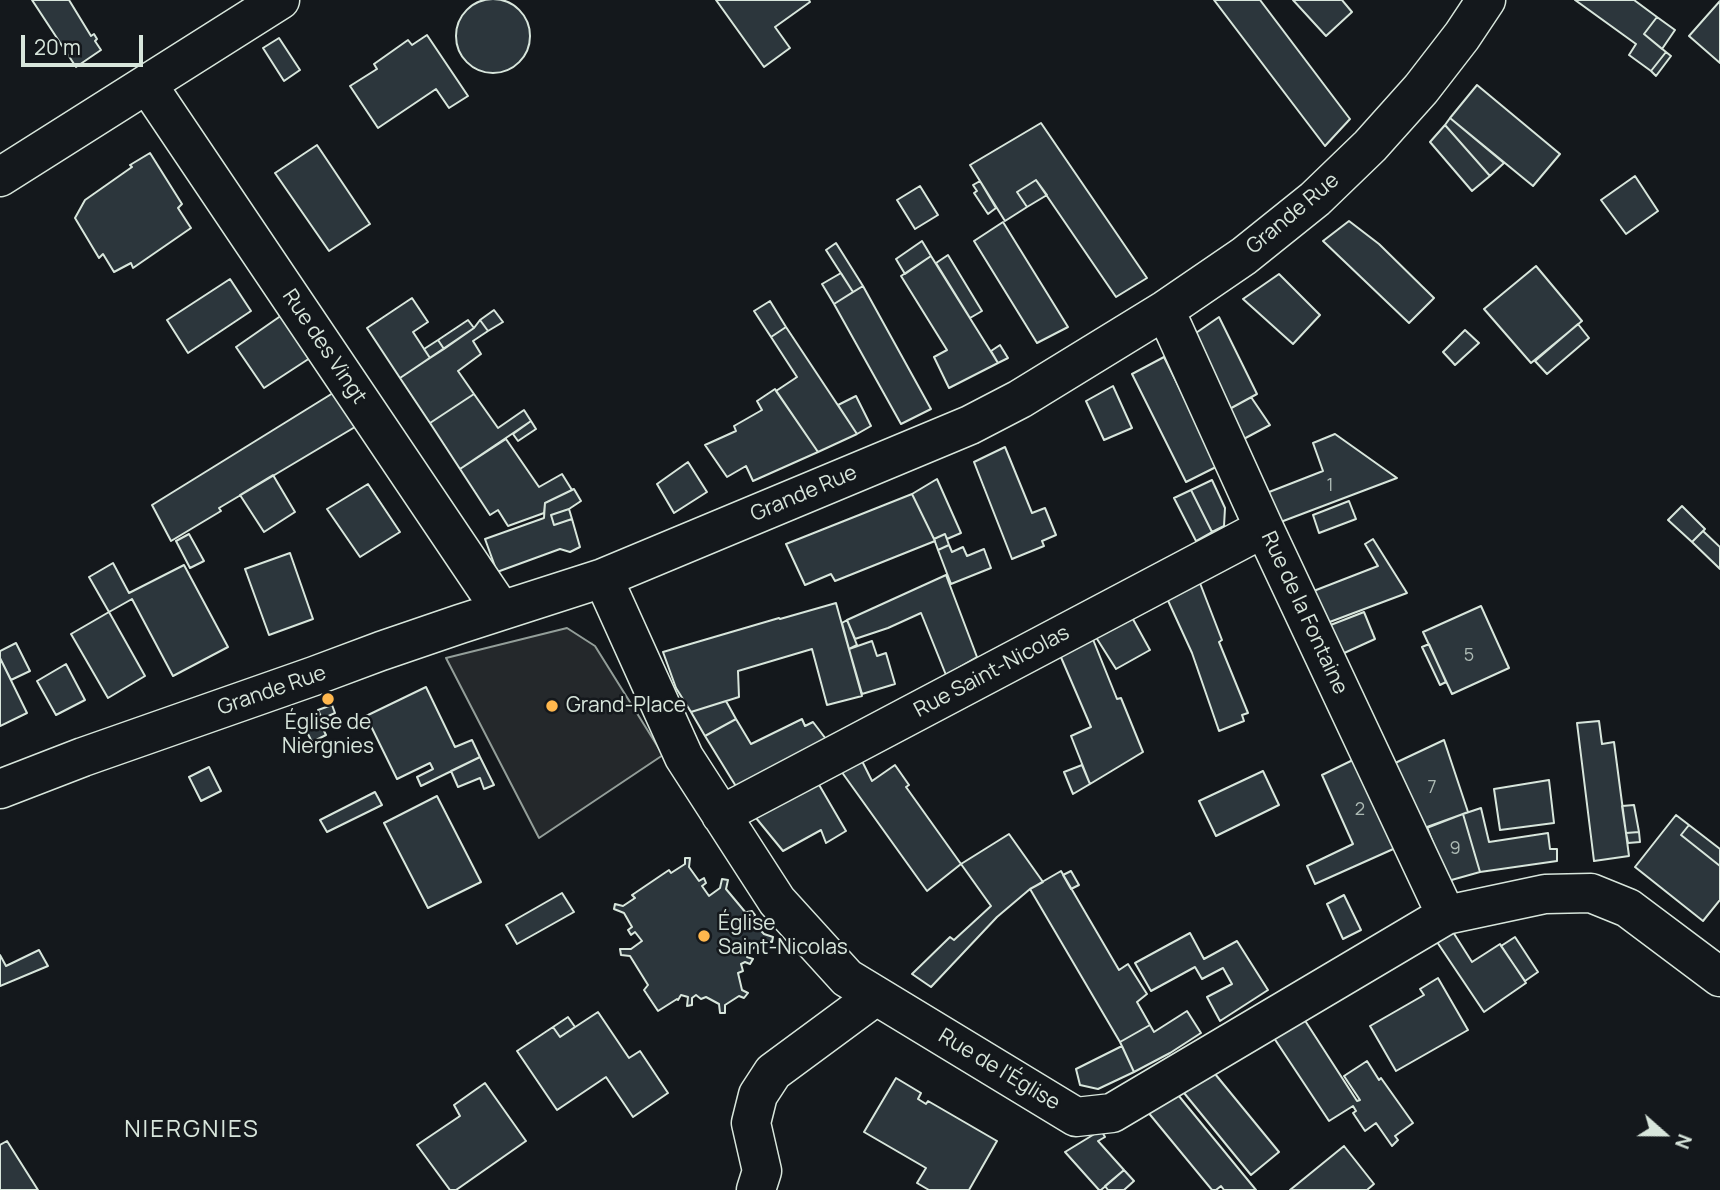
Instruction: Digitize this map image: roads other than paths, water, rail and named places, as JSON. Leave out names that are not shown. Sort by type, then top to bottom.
[{"type":"street","points":[[0,177],[280,0]]},
{"type":"street","name":"Grande Rue","points":[[0,789],[381,651],[603,578],[970,425],[1020,399],[1165,310],[1244,256],[1315,199],[1370,146],[1421,89],[1486,0]]},
{"type":"street","name":"Rue des Vingt","points":[[147,84],[501,610]]},
{"type":"street","name":"Rue de la Fontaine","points":[[1165,310],[1446,915]]},
{"type":"street","name":"Rue Saint-Nicolas","points":[[721,816],[1264,528]]},
{"type":"street","name":"Rue de l'Église","points":[[603,578],[684,757],[777,901],[847,978],[1076,1117],[1112,1113],[1446,915],[1545,894],[1591,893],[1628,908],[1720,977]]},
{"type":"street","points":[[756,1190],[762,1171],[751,1122],[758,1095],[773,1072],[876,996]]},
{"type":"place","name":"Église de Niergnies","points":[[328,699]]},
{"type":"place","name":"Grand-Place","points":[[552,706]]},
{"type":"place","name":"Église Saint-Nicolas","points":[[704,936]]},
{"type":"district","name":"NIERGNIES","points":[[192,1130]]}]
